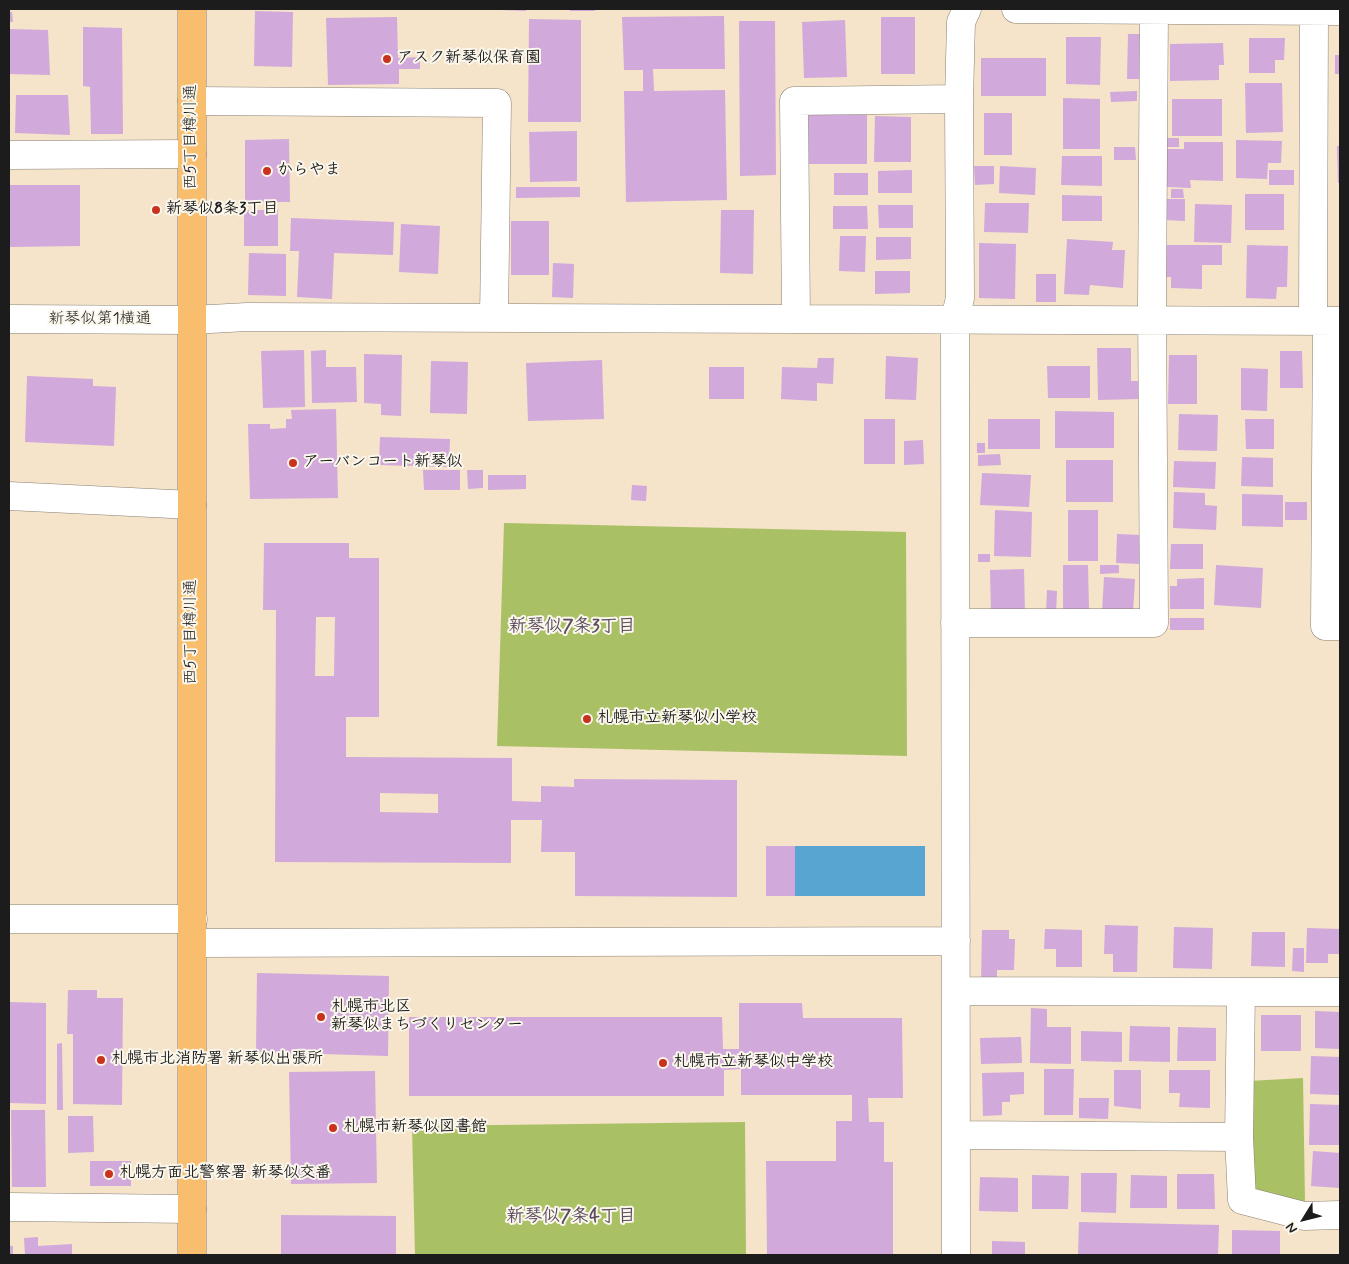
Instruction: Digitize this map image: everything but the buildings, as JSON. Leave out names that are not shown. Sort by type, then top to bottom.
[{"type":"main road","name":"西5丁目樽川通","points":[[192,9],[192,1255]]},
{"type":"street","points":[[956,1255],[955,319],[960,298],[959,99],[961,22],[968,9]]},
{"type":"street","points":[[1016,9],[1324,11],[1327,321],[1325,626],[1340,626]]},
{"type":"street","points":[[955,623],[1154,623],[1152,320],[1154,10]]},
{"type":"street","points":[[796,319],[794,101],[959,99]]},
{"type":"street","points":[[192,101],[496,103],[494,318]]},
{"type":"street","points":[[9,154],[192,154]]},
{"type":"street","name":"新琴似第1横通","points":[[9,319],[192,320],[247,317],[1327,321]]},
{"type":"street","points":[[9,496],[192,505]]},
{"type":"street","points":[[9,919],[193,931],[956,941]]},
{"type":"street","points":[[956,991],[1340,992]]},
{"type":"street","points":[[1241,992],[1239,1137],[1242,1200],[1304,1216],[1340,1215]]},
{"type":"street","points":[[956,1134],[1239,1137]]},
{"type":"street","points":[[9,1207],[192,1208]]},
{"type":"green space","points":[[504,523],[906,532],[907,756],[497,746]]},
{"type":"green space","points":[[1303,1078],[1305,1202],[1253,1189],[1249,1081]]},
{"type":"green space","points":[[745,1122],[746,1255],[415,1255],[412,1126]]},
{"type":"water","points":[[795,846],[925,846],[925,896],[795,896]]},
{"type":"place","name":"アスク新琴似保育園","points":[[387,59]]},
{"type":"place","name":"からやま","points":[[267,171]]},
{"type":"place","name":"新琴似8条3丁目","points":[[156,210]]},
{"type":"place","name":"アーバンコート新琴似","points":[[293,463]]},
{"type":"place","name":"札幌市立新琴似小学校","points":[[587,719]]},
{"type":"place","name":"札幌市北区 新琴似まちづくりセンター","points":[[321,1017]]},
{"type":"place","name":"札幌市北消防署 新琴似出張所","points":[[101,1060]]},
{"type":"place","name":"札幌市立新琴似中学校","points":[[663,1063]]},
{"type":"place","name":"札幌市新琴似図書館","points":[[333,1128]]},
{"type":"place","name":"札幌方面北警察署 新琴似交番","points":[[109,1174]]},
{"type":"district","name":"新琴似7条3丁目","points":[[572,627]]},
{"type":"district","name":"新琴似7条4丁目","points":[[571,1217]]}]
